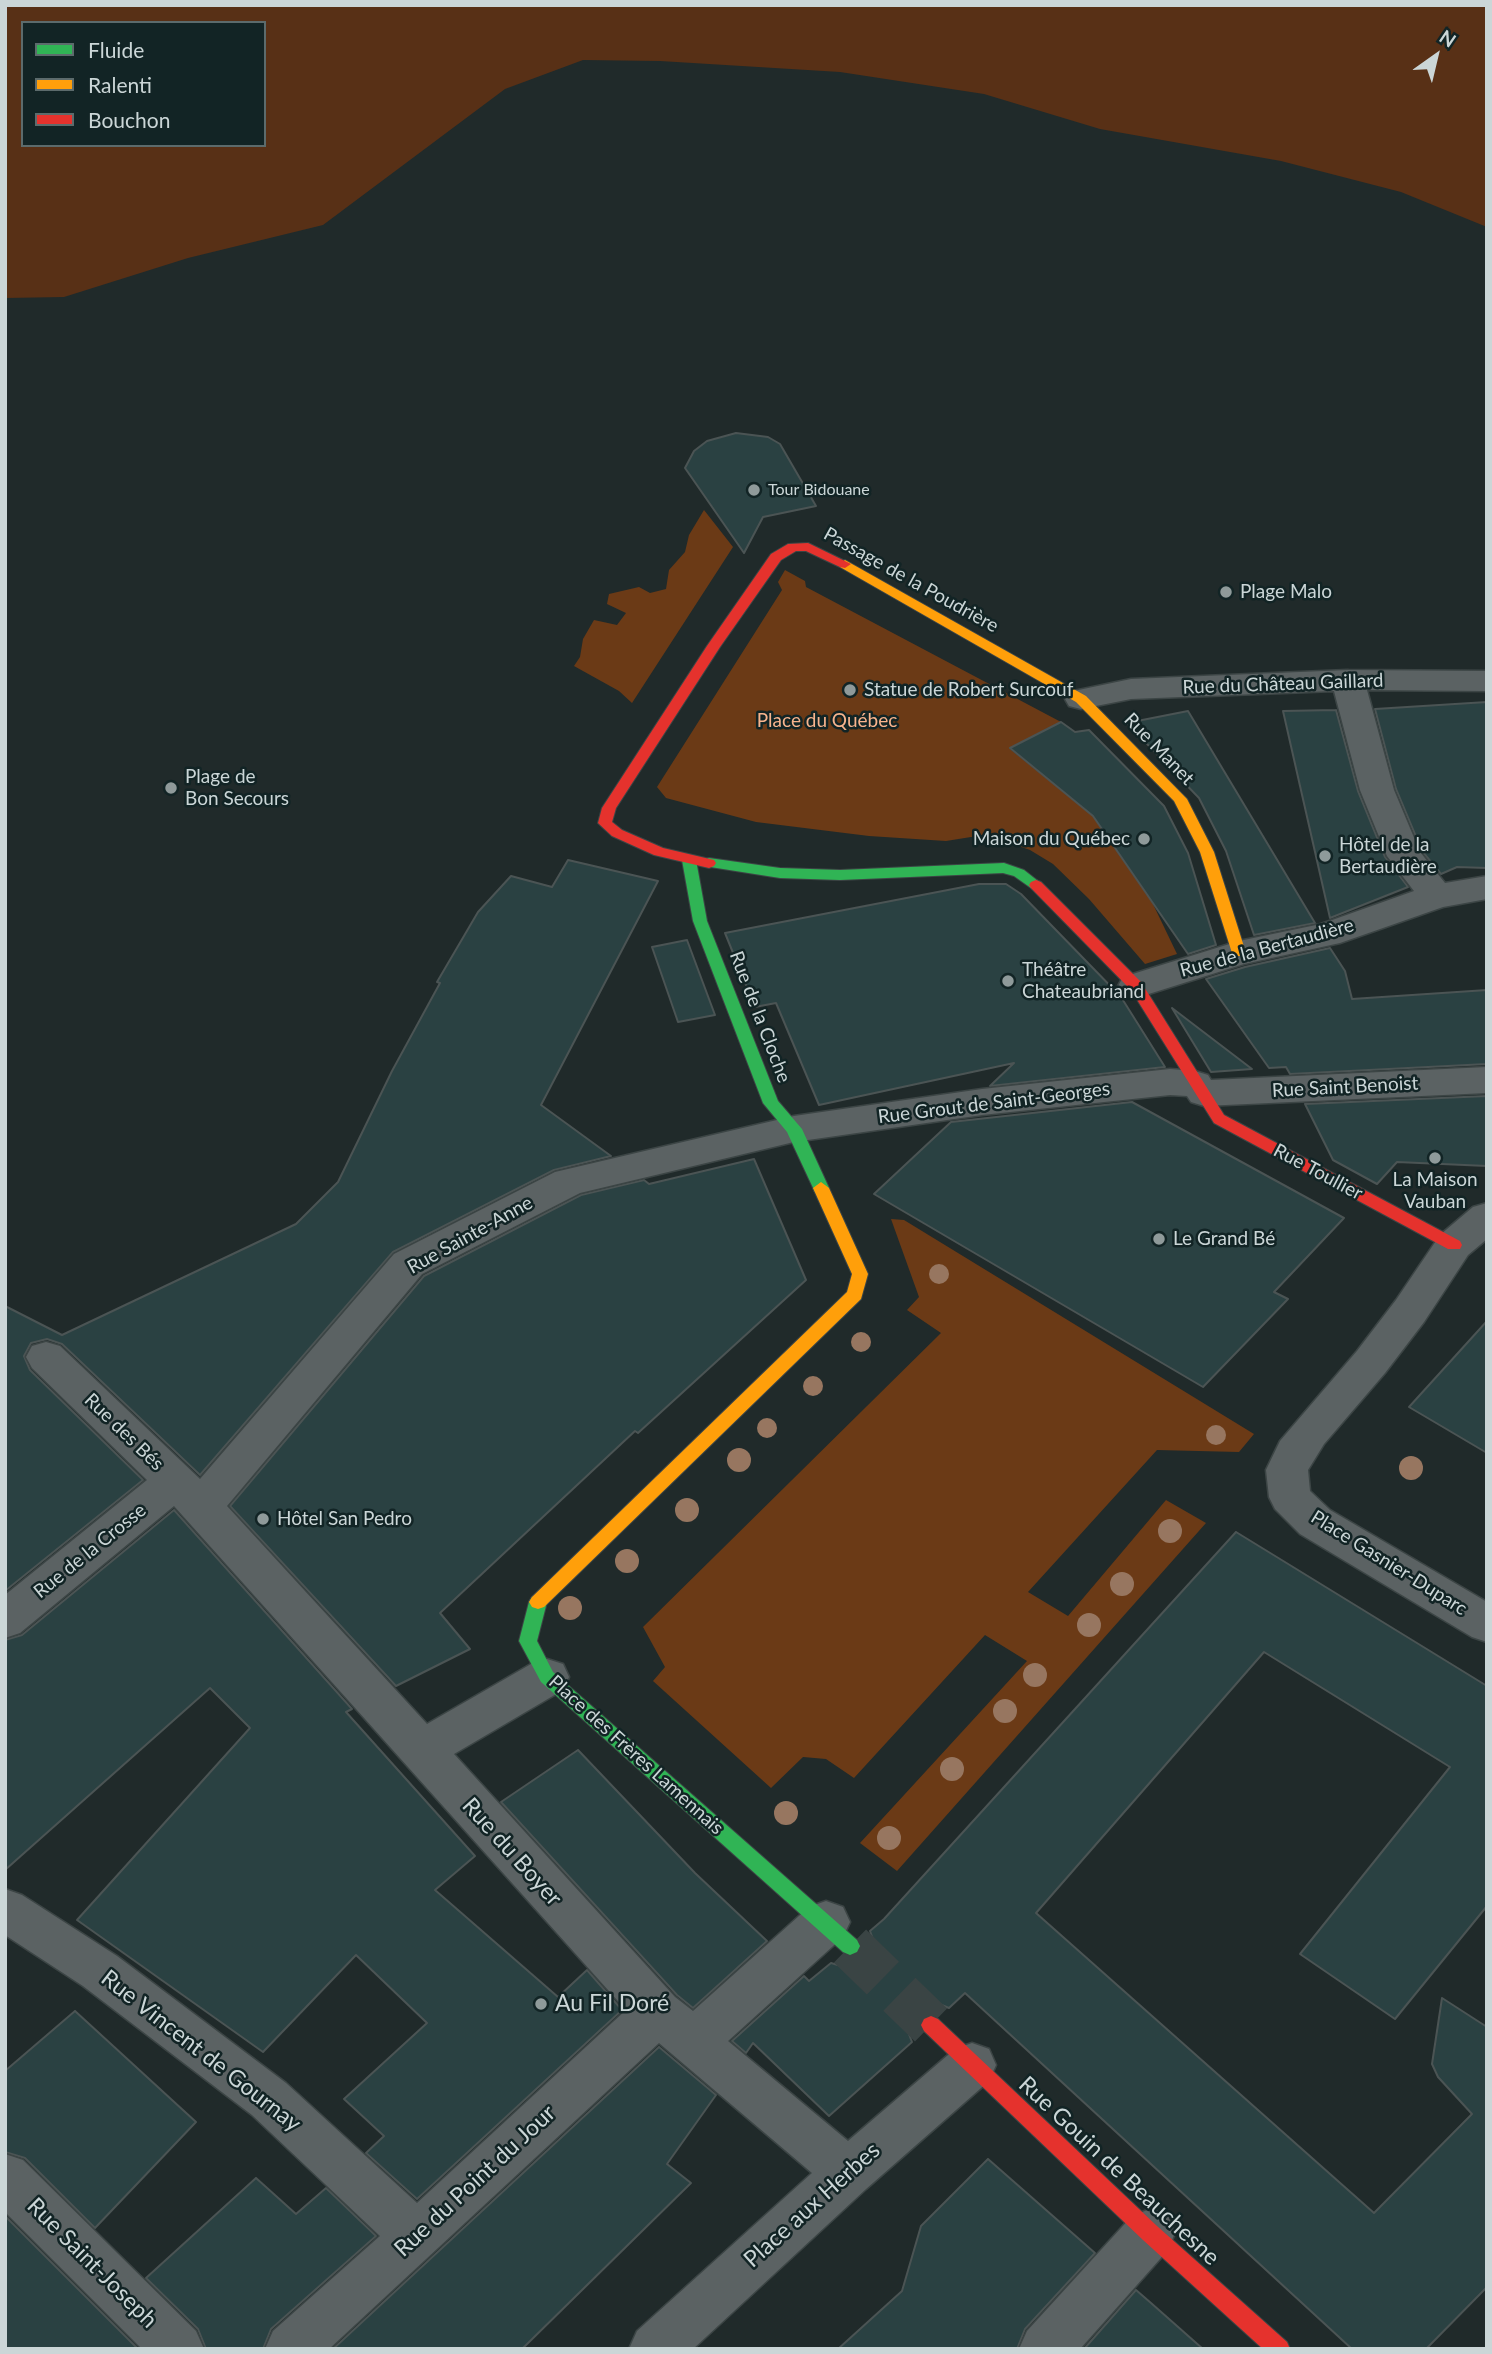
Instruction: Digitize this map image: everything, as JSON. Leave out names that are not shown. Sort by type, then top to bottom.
[{"type":"street","name":"Passage de la Poudrière","points":[[605,823],[609,808],[714,646],[776,557],[793,547],[808,547],[833,557],[1081,699]]},
{"type":"street","name":"Rue du Château Gaillard","points":[[1081,699],[1130,689],[1348,680],[1487,681]]},
{"type":"street","points":[[1348,680],[1377,790],[1404,856],[1437,895]]},
{"type":"street","name":"Rue Manet","points":[[1081,699],[1180,799],[1207,852],[1239,953]]},
{"type":"street","name":"Rue Toullier","points":[[605,823],[638,843],[689,860],[780,873],[840,875],[1004,868],[1034,883],[1136,986],[1219,1119],[1454,1245]]},
{"type":"street","name":"Rue de la Cloche","points":[[689,860],[700,921],[765,1090],[771,1103],[794,1129],[859,1274],[855,1295]]},
{"type":"street","name":"Rue de la Bertaudière","points":[[1136,986],[1239,953],[1328,935],[1437,895],[1487,887]]},
{"type":"street","name":"Rue Saint Benoist","points":[[1199,1088],[1487,1080]]},
{"type":"street","name":"Rue Grout de Saint-Georges","points":[[794,1129],[982,1102],[1170,1082],[1199,1088]]},
{"type":"street","name":"Rue Sainte-Anne","points":[[188,1493],[408,1264],[569,1182],[794,1129]]},
{"type":"street","points":[[1454,1245],[1487,1217]]},
{"type":"street","name":"Place Gasnier-Duparc","points":[[1454,1245],[1410,1311],[1295,1451],[1287,1470],[1290,1497],[1315,1522],[1487,1624]]},
{"type":"street","name":"Place des Frères Lamennais","points":[[676,2026],[838,1934],[547,1677],[528,1641],[538,1601],[855,1295]]},
{"type":"street","name":"Rue des Bés","points":[[46,1357],[188,1493]]},
{"type":"street","name":"Rue de la Crosse","points":[[5,1620],[188,1493]]},
{"type":"street","name":"Rue du Boyer","points":[[188,1493],[420,1751],[676,2026],[848,2172]]},
{"type":"street","points":[[420,1751],[547,1677]]},
{"type":"street","name":"Rue Vincent de Gournay","points":[[5,1910],[100,1971],[269,2099],[417,2236]]},
{"type":"street","name":"Rue Gouin de Beauchesne","points":[[931,2025],[1150,2233],[1279,2349]]},
{"type":"street","name":"Rue du Point du Jour","points":[[291,2349],[417,2236],[676,2026]]},
{"type":"street","name":"Place aux Herbes","points":[[658,2348],[848,2172],[972,2065]]},
{"type":"street","name":"Rue Saint-Joseph","points":[[5,2177],[178,2349]]},
{"type":"street","points":[[1045,2349],[1150,2233]]},
{"type":"green space","points":[[704,510],[733,547],[632,703],[619,691],[574,666],[580,657],[583,639],[594,620],[617,625],[626,613],[607,604],[609,594],[639,587],[650,593],[666,589],[669,570],[685,552],[689,535]]},
{"type":"green space","name":"Place du Québec","points":[[785,570],[805,581],[806,587],[1061,722],[1010,749],[1093,816],[1152,902],[1177,954],[1145,964],[1089,899],[1053,864],[1030,850],[996,838],[971,837],[946,841],[869,836],[756,822],[666,798],[657,787],[782,590],[778,582]]},
{"type":"green space","points":[[891,1219],[904,1220],[1254,1434],[1239,1452],[1157,1450],[1028,1592],[1068,1616],[1166,1500],[1206,1523],[897,1871],[860,1843],[1027,1661],[985,1635],[854,1778],[826,1759],[803,1757],[771,1788],[653,1681],[665,1667],[643,1627],[941,1333],[907,1310],[919,1297]]},
{"type":"shaded area","points":[[5,5],[1487,5],[1487,227],[1401,192],[1281,161],[1100,129],[984,94],[840,72],[660,61],[583,60],[505,89],[323,225],[188,258],[64,297],[5,298]]},
{"type":"building","name":"Tour Bidouane","points":[[736,433],[768,437],[780,444],[816,506],[763,517],[744,553],[685,468],[694,451],[707,441]]},
{"type":"building","points":[[1487,702],[1487,868],[1457,867],[1441,874],[1422,851],[1396,789],[1375,709]]},
{"type":"building","points":[[1336,710],[1358,791],[1385,857],[1408,887],[1330,918],[1283,711]]},
{"type":"building","points":[[1188,711],[1315,923],[1254,935],[1226,851],[1199,798],[1127,723]]},
{"type":"building","name":"Maison du Québec","points":[[1061,722],[1075,732],[1089,730],[1164,806],[1188,853],[1216,945],[1188,954],[1093,816],[1010,748]]},
{"type":"building","points":[[568,860],[658,881],[541,1105],[611,1156],[554,1170],[393,1252],[200,1475],[62,1344],[47,1339],[31,1343],[24,1356],[30,1370],[143,1480],[5,1591],[5,1306],[62,1335],[296,1224],[338,1182],[392,1071],[440,983],[437,982],[478,912],[511,876],[552,887]]},
{"type":"building","points":[[979,884],[1006,884],[1021,894],[1121,997],[1165,1067],[990,1086],[1014,1063],[819,1105],[776,1003],[755,1007],[725,933]]},
{"type":"building","points":[[687,940],[715,1015],[678,1022],[652,947]]},
{"type":"building","points":[[1330,948],[1345,971],[1352,999],[1487,990],[1487,1064],[1290,1074],[1286,1067],[1269,1068],[1206,979],[1245,967]]},
{"type":"building","points":[[1172,1008],[1252,1069],[1211,1072]]},
{"type":"building","points":[[1487,1096],[1487,1166],[1397,1162],[1377,1184],[1333,1160],[1305,1104]]},
{"type":"building","name":"Le Grand Bé","points":[[1132,1102],[1344,1218],[1274,1292],[1288,1299],[1203,1387],[874,1194],[951,1122]]},
{"type":"building","points":[[754,1159],[806,1280],[638,1433],[635,1431],[440,1613],[470,1649],[396,1686],[230,1506],[424,1276],[581,1195],[644,1180],[649,1184]]},
{"type":"building","points":[[1487,1321],[1487,1453],[1409,1407]]},
{"type":"building","points":[[174,1510],[352,1709],[346,1712],[475,1856],[435,1890],[558,1997],[587,1970],[622,2010],[417,2199],[366,2153],[384,2136],[344,2099],[427,2023],[356,1955],[263,2052],[77,1920],[250,1728],[210,1688],[5,1870],[5,1640],[22,1635]]},
{"type":"building","points":[[1236,1532],[1487,1686],[1487,1906],[1395,2019],[1300,1954],[1450,1767],[1264,1652],[1036,1913],[1374,2213],[1472,2114],[1438,2077],[1432,2064],[1442,1998],[1487,2027],[1487,2287],[1426,2349],[1352,2349],[965,1993],[949,2008],[932,2001],[913,2008],[905,2024],[912,2042],[829,2116],[753,2043],[746,2053],[732,2041],[804,1976],[809,1981],[831,1963],[851,1969],[869,1962],[876,1947],[870,1931],[884,1919]]},
{"type":"building","points":[[578,1750],[695,1873],[767,1941],[693,2008],[677,1995],[501,1802]]},
{"type":"building","points":[[75,2011],[196,2122],[95,2228],[25,2158],[5,2152],[5,2071]]},
{"type":"building","points":[[659,2047],[716,2095],[667,2164],[691,2183],[522,2349],[333,2349]]},
{"type":"building","points":[[988,2159],[1095,2253],[1025,2329],[1017,2349],[838,2349],[902,2291],[921,2226]]},
{"type":"building","points":[[256,2178],[296,2214],[326,2188],[376,2236],[271,2329],[263,2349],[206,2349],[198,2329],[146,2278]]},
{"type":"building","points":[[5,2216],[138,2349],[5,2349]]},
{"type":"building","points":[[1136,2290],[1151,2303],[1203,2349],[1084,2349]]},
{"type":"tunnel","points":[[850,1946],[931,2025]]},
{"type":"traffic: fast","points":[[689,860],[700,921],[771,1103],[794,1129],[821,1188]]},
{"type":"traffic: fast","points":[[709,863],[780,873],[840,875],[1004,868],[1019,873],[1036,885]]},
{"type":"traffic: fast","points":[[538,1602],[528,1641],[547,1677],[850,1946]]},
{"type":"traffic: slow","points":[[845,564],[1081,699],[1180,799],[1207,852],[1239,953]]},
{"type":"traffic: slow","points":[[538,1602],[855,1295],[860,1274],[821,1188]]},
{"type":"traffic: jam","points":[[709,863],[659,852],[617,833],[605,823],[609,808],[714,646],[776,557],[793,547],[808,547],[845,564]]},
{"type":"traffic: jam","points":[[1036,885],[1136,986],[1219,1119],[1454,1245]]},
{"type":"traffic: jam","points":[[931,2025],[1150,2233],[1279,2349]]},
{"type":"place","name":"Tour Bidouane","points":[[754,490]]},
{"type":"place","name":"Plage Malo","points":[[1226,592]]},
{"type":"place","name":"Statue de Robert Surcouf","points":[[850,690]]},
{"type":"place","name":"Plage de Bon Secours","points":[[171,788]]},
{"type":"place","name":"Maison du Québec","points":[[1144,839]]},
{"type":"place","name":"Hôtel de la Bertaudière","points":[[1325,856]]},
{"type":"place","name":"Théâtre Chateaubriand","points":[[1008,981]]},
{"type":"place","name":"La Maison Vauban","points":[[1435,1158]]},
{"type":"place","name":"Le Grand Bé","points":[[1159,1239]]},
{"type":"place","name":"Hôtel San Pedro","points":[[263,1519]]},
{"type":"place","name":"Au Fil Doré","points":[[541,2004]]}]
